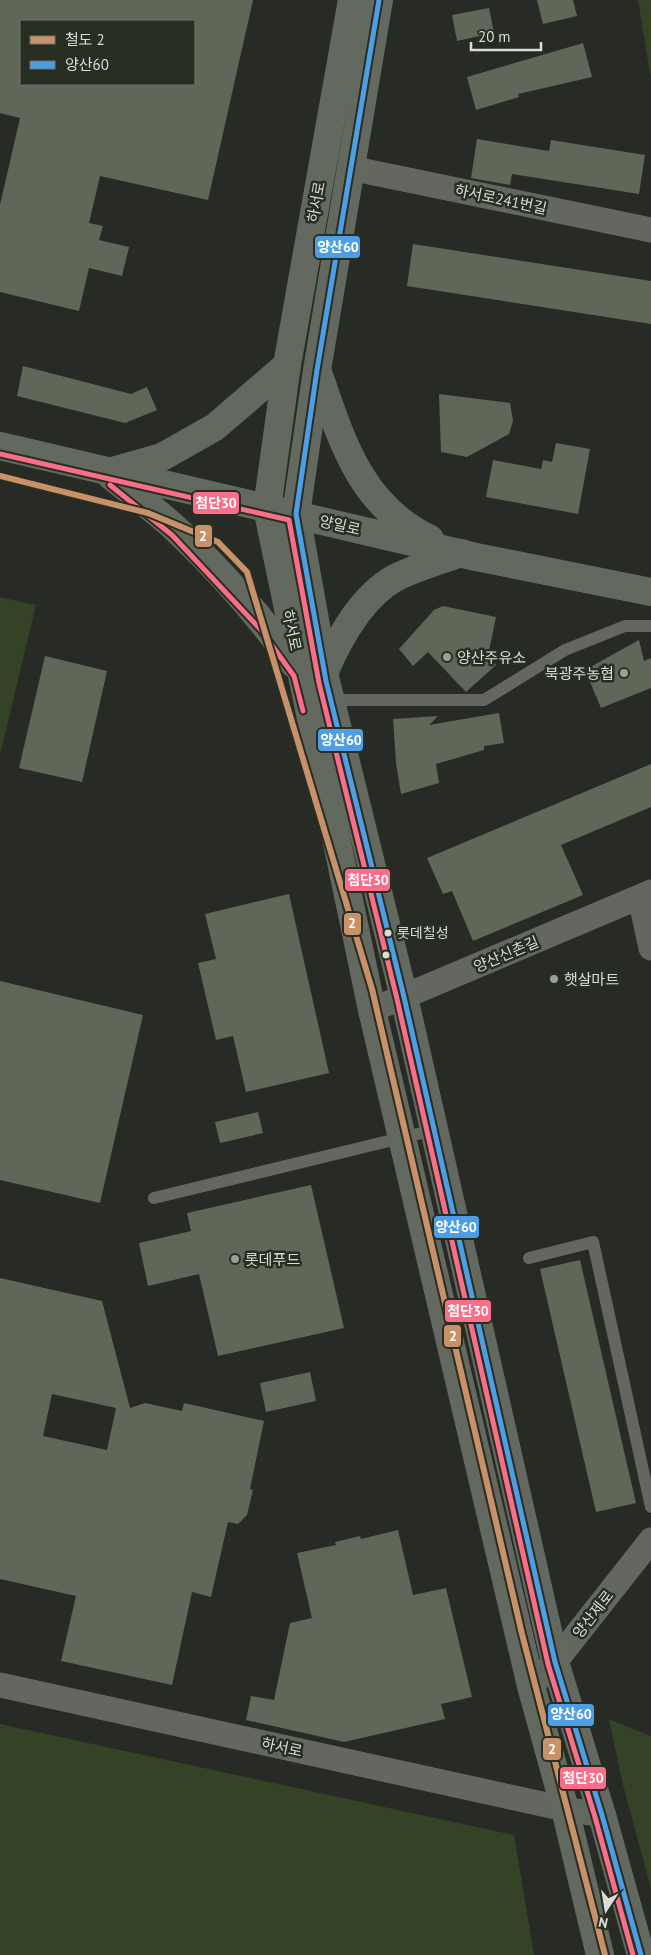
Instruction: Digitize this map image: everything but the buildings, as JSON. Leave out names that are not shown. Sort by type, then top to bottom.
[{"type":"main road","name":"하서로","points":[[352,0],[287,364],[267,508],[313,673],[332,700],[404,997],[555,1662],[602,1815],[641,1955]]},
{"type":"main road","name":"하서로","points":[[379,0],[317,370],[296,514],[313,673],[372,1010],[531,1686],[565,1809],[600,1955]]},
{"type":"main road","points":[[107,473],[162,457],[216,427],[287,364]]},
{"type":"main road","points":[[317,370],[340,436],[357,473],[407,528],[461,553]]},
{"type":"main road","name":"양일로","points":[[0,446],[107,473],[296,514],[461,553],[651,592]]},
{"type":"main road","points":[[107,473],[177,530],[313,673],[372,597],[394,579],[461,553]]},
{"type":"street","name":"하서로241번길","points":[[350,168],[651,230]]},
{"type":"street","name":"양산신촌길","points":[[372,1010],[646,894],[651,948]]},
{"type":"street","name":"양산제로","points":[[531,1686],[555,1662],[651,1540]]},
{"type":"street","name":"하서로","points":[[0,1685],[565,1809],[602,1815]]},
{"type":"lane","points":[[332,700],[484,700],[565,650],[625,626],[651,626]]},
{"type":"lane","points":[[154,1198],[434,1130]]},
{"type":"lane","points":[[529,1258],[593,1242],[651,1507]]},
{"type":"green space","points":[[638,0],[651,0],[651,76],[649,68]]},
{"type":"green space","points":[[0,597],[36,605],[0,755]]},
{"type":"green space","points":[[609,1719],[651,1736],[651,1889],[622,1781]]},
{"type":"green space","points":[[0,1724],[514,1835],[534,1955],[0,1955]]},
{"type":"rail line","name":"2","points":[[0,476],[148,513],[218,542],[247,572],[372,989],[522,1634],[605,1955]]},
{"type":"transit line","name":"양산60","points":[[379,0],[317,370],[296,514],[326,681],[404,997],[555,1662],[602,1815],[641,1955]]},
{"type":"transit line","name":"첨단30","points":[[0,454],[289,520],[319,683],[397,999],[548,1664],[595,1817],[633,1955]]},
{"type":"transit line","name":"첨단30","points":[[110,485],[172,535],[261,630],[294,676],[303,711]]},
{"type":"place","name":"양산주유소","points":[[447,657]]},
{"type":"place","name":"북광주농협","points":[[624,673]]},
{"type":"place","name":"롯데칠성","points":[[388,933]]},
{"type":"place","name":"햇살마트","points":[[554,979]]},
{"type":"place","name":"롯데푸드","points":[[235,1259]]}]
